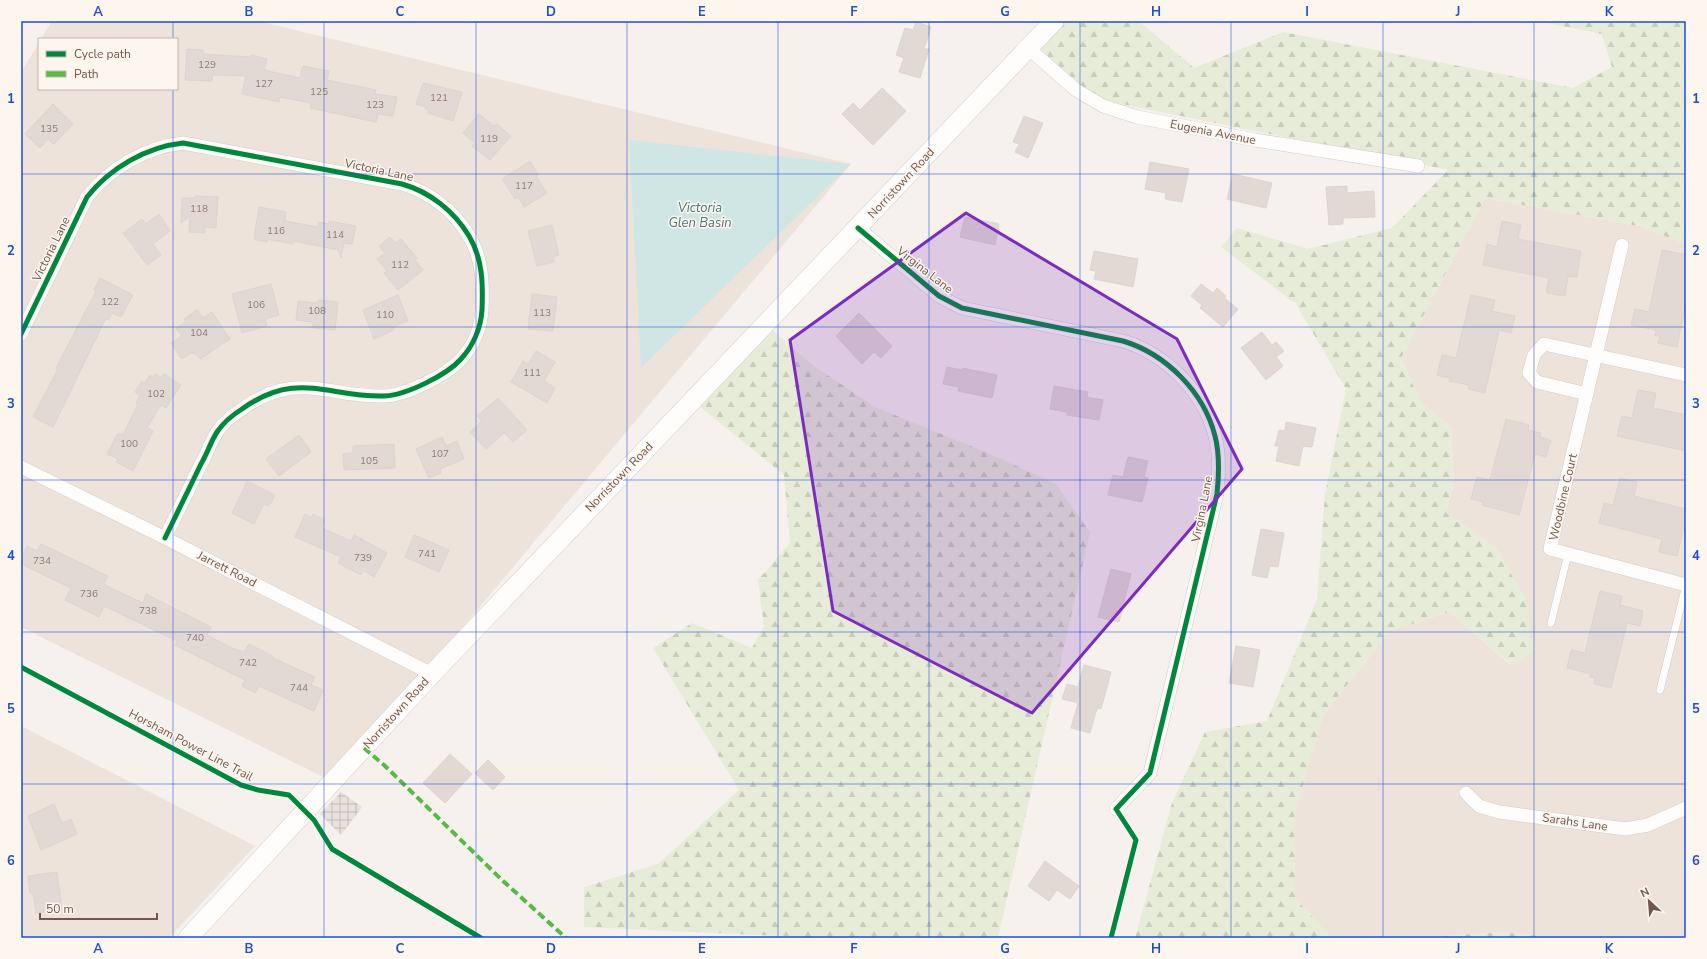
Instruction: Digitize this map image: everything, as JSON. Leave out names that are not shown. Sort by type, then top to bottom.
[{"type":"main road","name":"Norristown Road","points":[[188,938],[432,674],[1054,21]]},
{"type":"street","name":"Eugenia Avenue","points":[[1028,48],[1076,90],[1103,106],[1137,117],[1255,140],[1418,166]]},
{"type":"street","name":"Victoria Lane","points":[[21,334],[87,198],[99,182],[129,162],[171,145],[183,143],[414,187],[428,194],[460,221],[476,252],[482,284],[481,323],[469,349],[460,360],[419,386],[386,396],[310,387],[294,387],[277,391],[242,409],[218,431],[165,538]]},
{"type":"street","name":"Virgina Lane","points":[[858,228],[939,296],[962,308],[1141,346],[1158,357],[1180,377],[1197,397],[1210,421],[1218,452],[1219,474],[1217,494],[1150,773],[1116,809]]},
{"type":"street","name":"Woodbine Court","points":[[1622,245],[1550,549],[1686,585]]},
{"type":"street","points":[[1587,394],[1537,382],[1529,373],[1534,355],[1544,344],[1686,375]]},
{"type":"street","name":"Jarrett Road","points":[[21,467],[165,538],[432,674]]},
{"type":"street","name":"Sarahs Lane","points":[[1466,793],[1479,806],[1499,812],[1625,830],[1648,825],[1686,808]]},
{"type":"lane","points":[[1551,623],[1568,554]]},
{"type":"lane","points":[[1660,690],[1686,585]]},
{"type":"highlighted area","points":[[966,213],[1177,339],[1242,469],[1032,713],[833,611],[790,340]]},
{"type":"shaded area","points":[[52,21],[258,21],[851,164],[333,782],[21,627],[21,72],[38,45],[38,90],[178,90],[178,38],[42,38]]},
{"type":"shaded area","points":[[1485,198],[1639,226],[1686,244],[1686,938],[1558,938],[1502,932],[1416,938],[1332,938],[1295,898],[1294,815],[1323,715],[1390,631],[1449,612],[1511,665],[1526,600],[1496,548],[1446,513],[1454,483],[1451,427],[1421,403],[1401,358]]},
{"type":"shaded area","points":[[21,726],[255,846],[169,938],[21,938]]},
{"type":"shaded area","points":[[341,792],[362,807],[341,835],[320,814]]},
{"type":"green space","points":[[1054,21],[1139,21],[1194,68],[1283,32],[1573,88],[1612,67],[1602,34],[1537,21],[1686,21],[1686,244],[1639,226],[1485,198],[1401,358],[1421,403],[1451,427],[1454,483],[1446,513],[1496,548],[1526,600],[1534,652],[1512,665],[1449,612],[1390,631],[1323,715],[1294,815],[1295,898],[1332,938],[1135,938],[1172,803],[1205,732],[1267,721],[1317,599],[1325,494],[1346,389],[1296,304],[1221,247],[1237,228],[1308,249],[1392,228],[1448,170],[1087,97],[1034,42]]},
{"type":"green space","points":[[766,324],[811,364],[875,407],[990,454],[1056,484],[1090,532],[998,938],[824,938],[584,927],[584,887],[658,864],[739,790],[653,648],[692,623],[752,648],[764,626],[758,580],[790,543],[784,475],[693,401]]},
{"type":"green space","points":[[1502,932],[1558,938],[1416,938]]},
{"type":"water","name":"Victoria Glen Basin","points":[[629,140],[851,164],[641,368]]},
{"type":"building","points":[[916,22],[931,27],[924,49],[929,49],[920,78],[899,72],[904,58],[896,55],[905,28],[913,30]]},
{"type":"building","points":[[187,49],[203,50],[203,54],[251,57],[251,55],[267,59],[264,70],[300,78],[303,66],[329,71],[327,80],[376,90],[375,94],[397,97],[393,116],[378,114],[376,122],[310,108],[311,103],[280,97],[279,102],[242,94],[246,76],[213,75],[212,81],[185,80]]},
{"type":"building","points":[[423,83],[462,92],[453,121],[428,113],[429,110],[425,109],[426,107],[416,104]]},
{"type":"building","points":[[882,88],[906,111],[873,145],[842,114],[853,103],[860,110]]},
{"type":"building","points":[[53,104],[73,124],[54,144],[48,139],[40,148],[25,134]]},
{"type":"building","points":[[479,114],[494,126],[497,124],[511,136],[490,160],[472,146],[475,143],[463,133]]},
{"type":"building","points":[[1024,116],[1043,123],[1028,158],[1015,152],[1019,144],[1013,142]]},
{"type":"building","points":[[530,161],[538,175],[536,176],[547,193],[524,207],[518,197],[515,199],[502,179]]},
{"type":"building","points":[[1150,162],[1189,169],[1182,202],[1165,199],[1166,193],[1145,189]]},
{"type":"building","points":[[1233,174],[1272,183],[1266,208],[1227,199]]},
{"type":"building","points":[[1347,186],[1347,193],[1374,191],[1375,217],[1343,218],[1343,224],[1329,225],[1326,187]]},
{"type":"building","points":[[195,196],[218,197],[216,228],[205,227],[205,233],[189,232],[190,216],[181,223],[182,198],[195,198]]},
{"type":"building","points":[[259,207],[286,212],[285,221],[318,227],[319,222],[328,224],[329,221],[356,226],[352,244],[344,243],[341,258],[338,250],[294,241],[293,244],[267,239],[267,242],[254,239]]},
{"type":"building","points":[[159,214],[170,231],[153,244],[161,255],[147,265],[123,233],[142,219],[146,224]]},
{"type":"building","points":[[965,217],[999,224],[995,245],[960,237]]},
{"type":"building","points":[[1502,221],[1521,225],[1518,239],[1581,251],[1577,277],[1568,276],[1565,296],[1546,293],[1549,278],[1483,265],[1487,244],[1497,247]]},
{"type":"building","points":[[552,225],[559,255],[553,257],[554,262],[537,266],[528,231]]},
{"type":"building","points":[[390,237],[396,243],[401,239],[417,258],[415,260],[423,270],[398,290],[384,273],[387,271],[377,259],[385,253],[379,246]]},
{"type":"building","points":[[1662,250],[1686,255],[1686,303],[1677,347],[1658,343],[1660,336],[1655,336],[1656,330],[1631,325],[1635,309],[1649,312]]},
{"type":"building","points":[[1094,251],[1138,259],[1133,287],[1094,279],[1096,271],[1090,270]]},
{"type":"building","points":[[100,278],[133,295],[121,317],[112,313],[108,320],[106,318],[53,427],[33,417],[58,369],[56,368],[96,291],[94,290]]},
{"type":"building","points":[[271,284],[279,315],[265,319],[267,326],[242,333],[232,294]]},
{"type":"building","points":[[1201,284],[1213,293],[1217,288],[1226,296],[1224,298],[1238,309],[1223,327],[1200,308],[1202,305],[1191,296]]},
{"type":"building","points":[[532,294],[557,297],[553,331],[528,329]]},
{"type":"building","points":[[398,295],[408,321],[393,327],[394,330],[374,339],[363,310]]},
{"type":"building","points":[[1471,295],[1495,300],[1492,311],[1515,316],[1511,333],[1499,330],[1485,393],[1468,389],[1469,385],[1449,381],[1450,378],[1437,375],[1442,355],[1456,358]]},
{"type":"building","points":[[318,300],[338,302],[335,330],[313,328],[313,322],[296,320],[298,301],[318,303]]},
{"type":"building","points":[[197,310],[203,318],[212,312],[230,339],[200,359],[195,353],[193,354],[192,352],[182,359],[171,343],[182,336],[176,328],[186,322],[184,319]]},
{"type":"building","points":[[859,313],[892,346],[881,358],[874,352],[862,364],[836,336]]},
{"type":"building","points":[[1262,332],[1272,345],[1276,342],[1284,351],[1276,357],[1283,366],[1266,380],[1241,348]]},
{"type":"building","points":[[536,351],[555,362],[544,381],[555,388],[547,403],[511,382],[523,361],[528,364]]},
{"type":"building","points":[[947,367],[962,370],[963,368],[997,375],[992,398],[958,391],[959,387],[943,384]]},
{"type":"building","points":[[155,374],[161,378],[164,374],[181,385],[166,408],[161,405],[147,428],[153,431],[133,471],[116,462],[118,459],[107,454],[118,433],[123,435],[138,404],[136,403],[140,395],[135,392],[142,381],[145,383],[150,375],[153,378]]},
{"type":"building","points":[[1054,386],[1088,392],[1087,397],[1103,400],[1099,420],[1067,415],[1067,412],[1050,409]]},
{"type":"building","points":[[1638,390],[1656,393],[1653,408],[1686,415],[1686,451],[1617,436],[1622,416],[1632,418]]},
{"type":"building","points":[[498,398],[527,430],[513,442],[504,433],[486,449],[470,432],[480,423],[481,420],[477,416]]},
{"type":"building","points":[[1506,419],[1529,425],[1528,430],[1541,433],[1540,437],[1551,440],[1546,457],[1535,454],[1519,515],[1482,505],[1483,502],[1471,499],[1477,477],[1490,480]]},
{"type":"building","points":[[1286,422],[1316,428],[1312,447],[1303,446],[1299,466],[1276,461],[1279,446],[1275,446],[1279,430],[1285,431]]},
{"type":"building","points":[[299,435],[311,452],[279,476],[266,459]]},
{"type":"building","points":[[442,437],[446,446],[457,441],[464,459],[440,469],[441,473],[429,478],[416,449]]},
{"type":"building","points":[[394,444],[395,468],[344,470],[343,454],[353,453],[353,446]]},
{"type":"building","points":[[1128,457],[1148,461],[1144,477],[1148,478],[1142,502],[1108,495],[1113,475],[1123,477]]},
{"type":"building","points":[[1620,478],[1637,482],[1634,496],[1686,509],[1686,532],[1683,531],[1677,556],[1659,552],[1662,539],[1599,523],[1604,503],[1613,505]]},
{"type":"building","points":[[247,481],[275,495],[269,506],[264,504],[254,524],[232,513]]},
{"type":"building","points":[[305,514],[312,517],[313,514],[325,520],[322,528],[351,541],[354,535],[387,553],[374,577],[364,571],[361,575],[338,563],[341,557],[295,537]]},
{"type":"building","points":[[1261,529],[1284,533],[1278,567],[1270,566],[1267,578],[1252,575]]},
{"type":"building","points":[[414,535],[449,550],[439,572],[405,557]]},
{"type":"building","points":[[41,544],[108,576],[104,584],[113,589],[143,603],[146,594],[211,627],[207,635],[232,648],[244,652],[249,644],[273,656],[273,658],[315,677],[311,685],[323,690],[314,711],[259,686],[255,693],[242,686],[245,680],[175,645],[177,641],[104,606],[99,617],[65,600],[71,588],[21,564],[21,558],[27,546],[37,551]]},
{"type":"building","points":[[1111,569],[1131,574],[1119,622],[1098,617]]},
{"type":"building","points":[[1600,591],[1622,596],[1620,605],[1643,611],[1640,626],[1627,623],[1611,688],[1594,684],[1595,678],[1590,677],[1591,674],[1567,668],[1571,650],[1585,653]]},
{"type":"building","points":[[1236,646],[1260,650],[1253,687],[1229,683]]},
{"type":"building","points":[[1084,665],[1111,672],[1101,709],[1097,708],[1090,733],[1071,728],[1078,703],[1062,699],[1067,684],[1078,687]]},
{"type":"building","points":[[450,754],[472,774],[445,803],[423,783]]},
{"type":"building","points":[[488,760],[505,777],[493,790],[475,773]]},
{"type":"building","points":[[54,804],[62,823],[71,819],[77,834],[41,850],[28,816]]},
{"type":"building","points":[[1045,861],[1079,886],[1070,899],[1057,890],[1049,901],[1028,886]]},
{"type":"building","points":[[57,872],[62,910],[36,913],[33,893],[30,893],[28,876]]},
{"type":"marked path","points":[[364,748],[384,765],[502,880],[566,938]]},
{"type":"cycle path","points":[[21,334],[87,197],[106,177],[118,168],[142,154],[169,145],[183,143],[402,184],[432,197],[449,211],[463,227],[474,245],[480,263],[482,301],[478,330],[473,343],[461,359],[455,365],[426,383],[394,395],[365,395],[313,388],[297,388],[280,390],[262,397],[242,409],[225,422],[219,429],[165,538]]},
{"type":"cycle path","points":[[858,228],[939,296],[962,308],[1123,341],[1154,355],[1181,377],[1202,404],[1210,420],[1218,450],[1219,472],[1217,494],[1150,773],[1116,809],[1136,840],[1111,938]]},
{"type":"cycle path","name":"Horsham Power Line Trail","points":[[21,667],[241,785],[258,790],[289,795],[314,820],[332,849],[481,938]]}]
